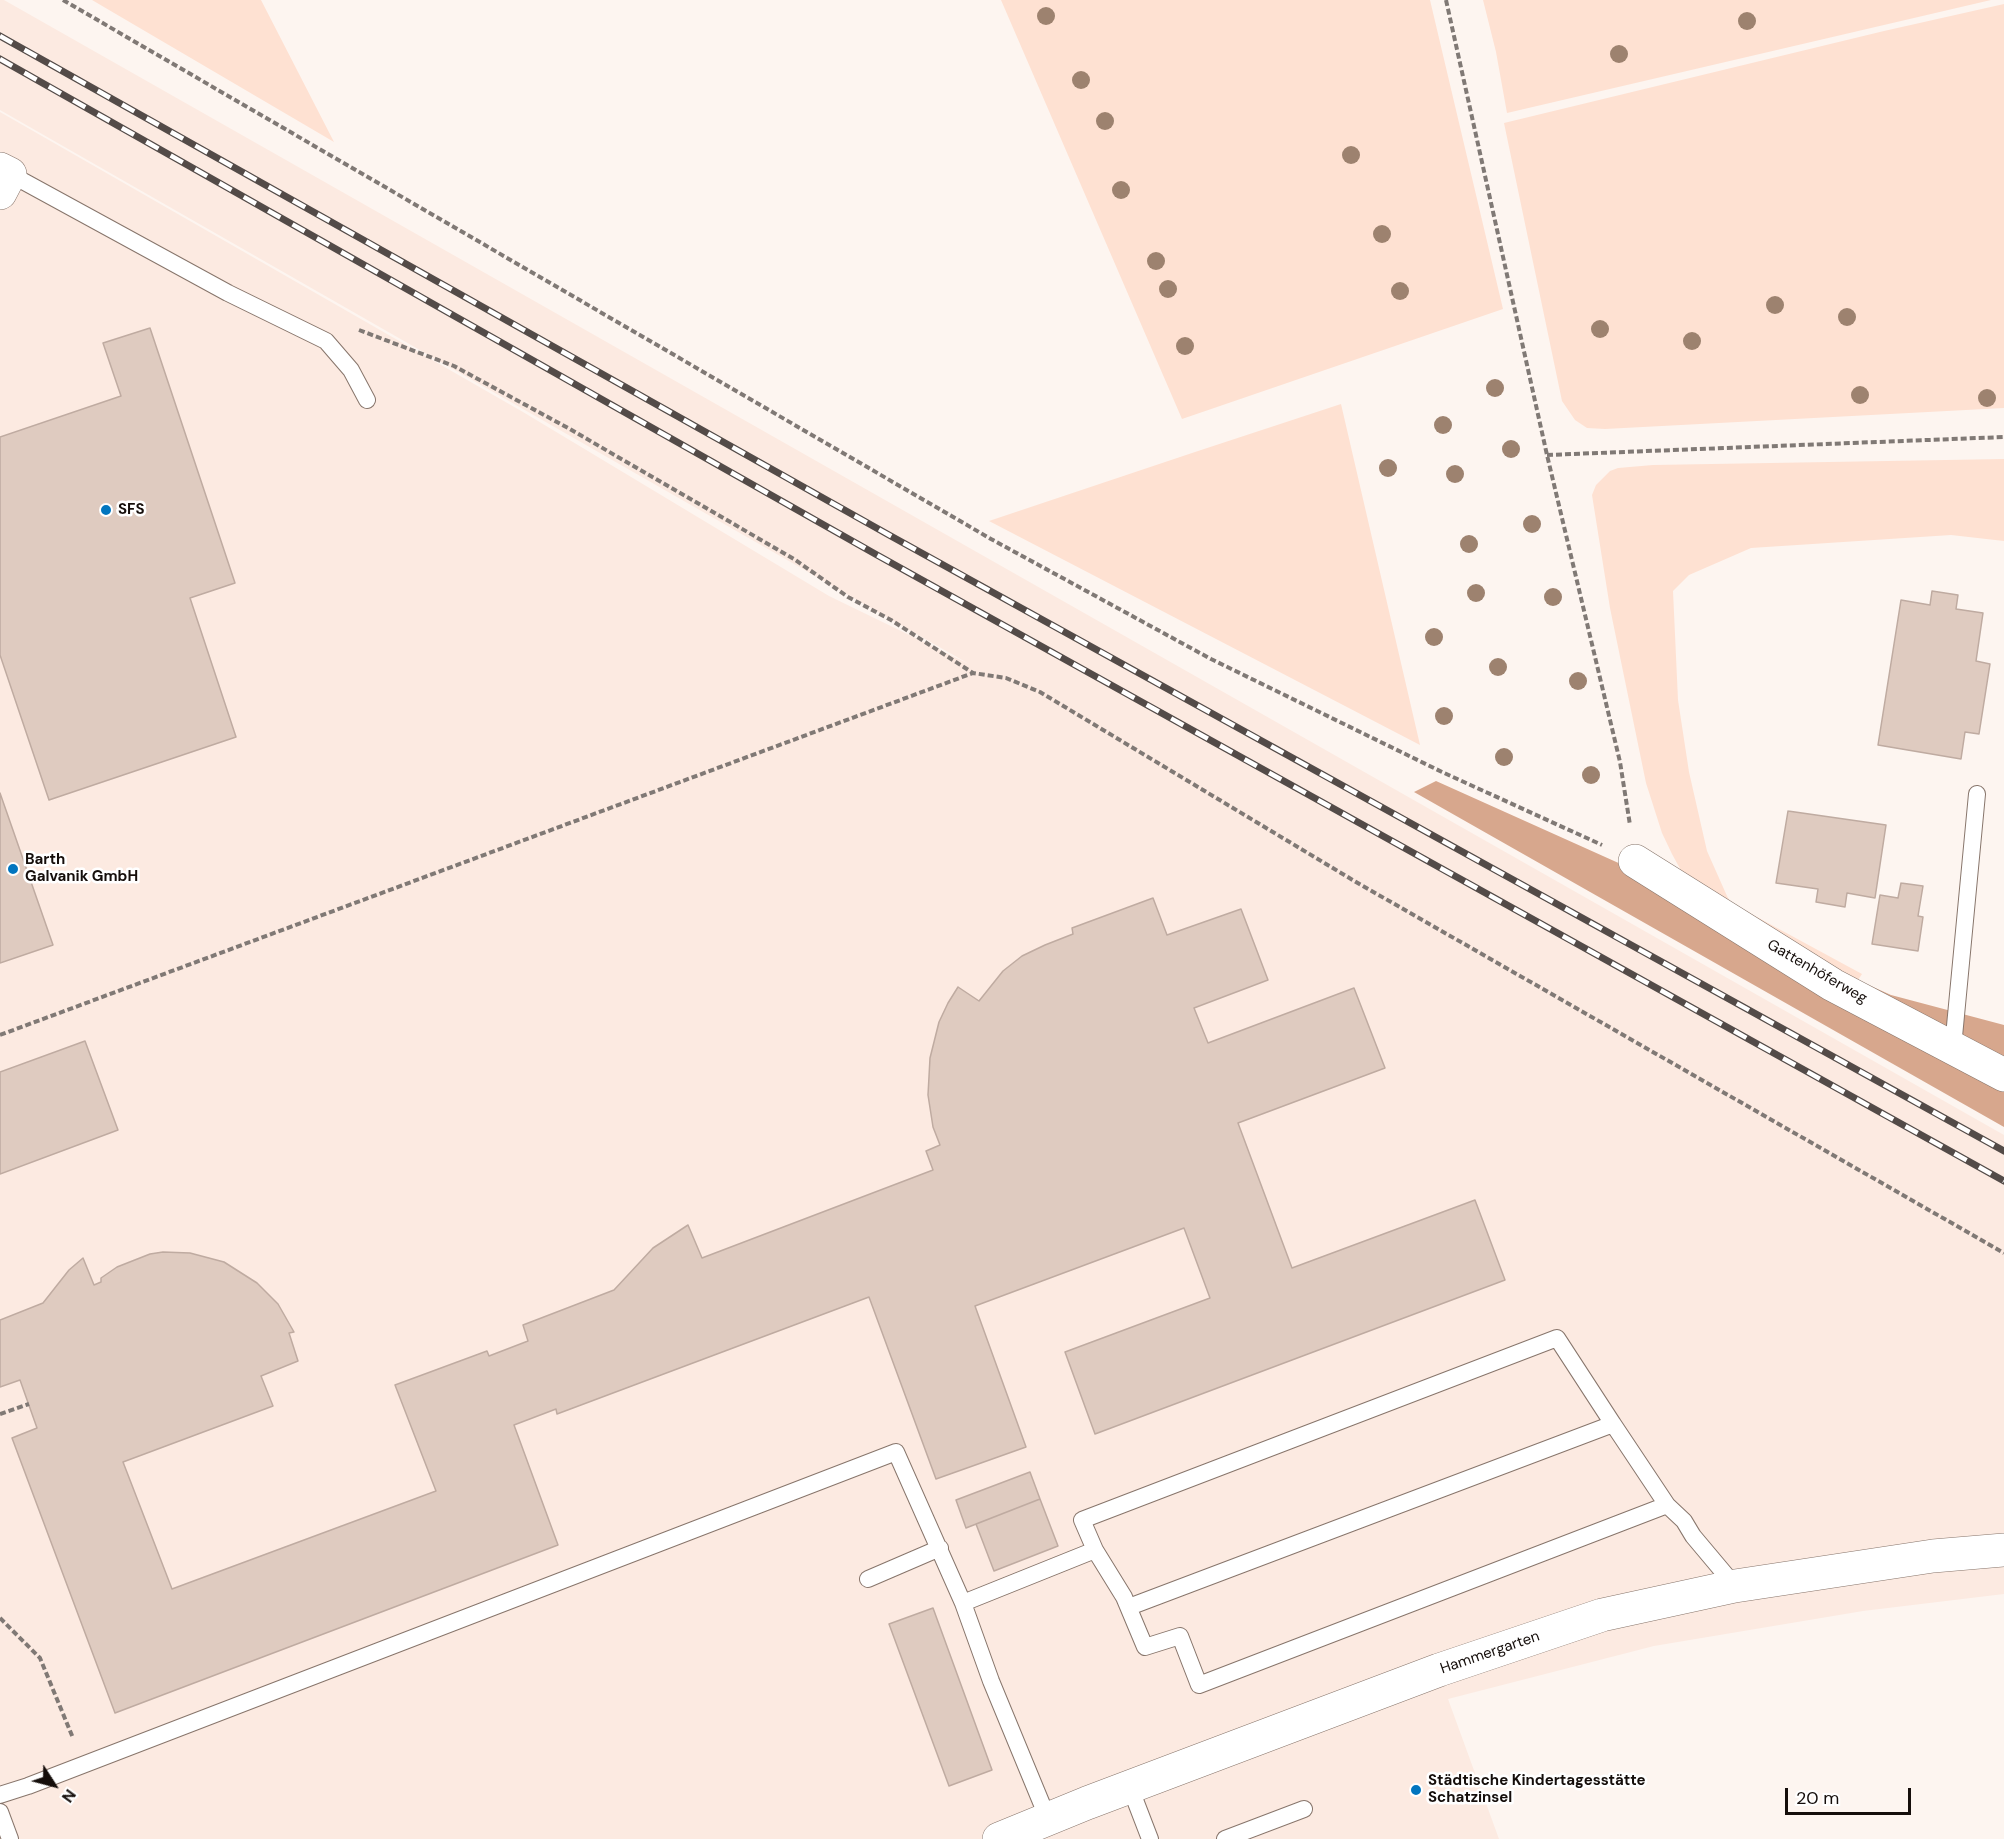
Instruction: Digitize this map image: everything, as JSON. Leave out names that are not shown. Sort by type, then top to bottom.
[{"type":"street","name":"Gattenhöferweg","points":[[1635,861],[1833,984],[2004,1075]]},
{"type":"street","name":"Hammergarten","points":[[999,1839],[1429,1673],[1602,1615],[1734,1586],[1933,1556],[2004,1550]]},
{"type":"lane","points":[[3,179],[326,342],[351,370],[368,400]]},
{"type":"lane","points":[[1953,1047],[1977,794]]},
{"type":"lane","points":[[1668,1505],[1199,1685],[1180,1636],[1145,1647],[1129,1607],[1095,1550],[1082,1520],[1557,1338],[1668,1505],[1684,1521],[1693,1536],[1734,1586]]},
{"type":"lane","points":[[1129,1607],[1613,1424]]},
{"type":"lane","points":[[0,1795],[896,1452],[963,1603],[991,1681],[1048,1819]]},
{"type":"lane","points":[[868,1578],[940,1548]]},
{"type":"lane","points":[[963,1603],[1095,1550]]},
{"type":"lane","points":[[1130,1787],[1150,1839]]},
{"type":"lane","points":[[1226,1839],[1304,1809]]},
{"type":"lane","points":[[0,1812],[10,1839]]},
{"type":"path","points":[[63,0],[991,540],[1221,664],[1442,772],[1635,861]]},
{"type":"path","points":[[1446,0],[1547,455],[1620,762],[1635,861]]},
{"type":"path","points":[[357,329],[454,366],[568,428],[794,559],[848,597],[891,620],[973,673],[1006,678],[1040,692],[1356,882],[2004,1253]]},
{"type":"path","points":[[1547,455],[2004,437]]},
{"type":"path","points":[[0,1035],[973,673]]},
{"type":"path","points":[[0,1414],[29,1404]]},
{"type":"path","points":[[0,1618],[40,1658],[83,1764]]},
{"type":"shaded area","points":[[0,0],[4,0],[2004,1135],[2004,1594],[1863,1611],[1654,1646],[1448,1699],[1499,1839],[0,1839],[0,112],[523,412],[829,596],[969,664],[0,110]]},
{"type":"shaded area","points":[[92,0],[261,0],[334,142]]},
{"type":"shaded area","points":[[1001,0],[1430,0],[1503,309],[1182,419]]},
{"type":"shaded area","points":[[1483,0],[1991,0],[1507,113],[1496,52]]},
{"type":"shaded area","points":[[2004,4],[2004,408],[1605,429],[1587,428],[1575,420],[1562,401],[1504,123]]},
{"type":"shaded area","points":[[1341,404],[1420,745],[989,521],[1195,452]]},
{"type":"shaded area","points":[[2004,459],[2004,541],[1951,535],[1751,548],[1689,575],[1673,591],[1678,700],[1689,772],[1707,851],[1727,896],[1731,903],[1862,974],[1858,980],[1780,946],[1683,874],[1672,854],[1662,833],[1646,783],[1610,608],[1592,495],[1596,485],[1610,471],[1618,468],[1653,465]]},
{"type":"shaded area","points":[[1436,781],[1643,874],[1763,938],[1891,995],[2004,1025],[2004,1127],[1414,792]]},
{"type":"building","name":"SFS","points":[[150,328],[235,583],[190,598],[236,737],[49,800],[0,655],[0,437],[121,396],[103,343]]},
{"type":"building","points":[[1932,591],[1958,595],[1956,609],[1983,613],[1976,661],[1990,664],[1979,734],[1965,732],[1961,759],[1878,745],[1901,600],[1930,605]]},
{"type":"building","name":"Barth Galvanik GmbH","points":[[0,793],[53,945],[0,963]]},
{"type":"building","points":[[1788,811],[1886,825],[1875,898],[1847,893],[1845,907],[1816,902],[1818,889],[1776,883]]},
{"type":"building","points":[[1901,883],[1923,886],[1918,916],[1923,917],[1918,951],[1872,944],[1880,895],[1898,898]]},
{"type":"building","points":[[1153,898],[1167,935],[1241,909],[1268,980],[1194,1008],[1208,1043],[1354,988],[1385,1068],[1238,1123],[1292,1268],[1475,1200],[1505,1280],[1095,1434],[1065,1352],[1210,1298],[1184,1228],[975,1306],[1026,1447],[936,1479],[869,1297],[557,1414],[556,1409],[514,1425],[558,1545],[115,1713],[12,1438],[37,1428],[20,1380],[0,1387],[0,1320],[43,1303],[69,1270],[83,1258],[94,1285],[101,1282],[101,1278],[117,1267],[150,1254],[163,1252],[190,1253],[224,1262],[257,1283],[278,1304],[294,1332],[289,1333],[298,1361],[261,1376],[273,1406],[123,1462],[172,1589],[436,1491],[395,1385],[487,1351],[489,1356],[528,1341],[523,1325],[614,1290],[653,1248],[688,1225],[702,1258],[933,1170],[926,1151],[940,1145],[933,1127],[928,1095],[930,1058],[939,1022],[958,987],[979,1001],[1003,971],[1022,956],[1073,934],[1072,928]]},
{"type":"building","points":[[85,1041],[118,1130],[0,1174],[0,1072]]},
{"type":"building","points":[[1030,1472],[1040,1499],[966,1528],[956,1500]]},
{"type":"building","points":[[1040,1499],[1058,1546],[994,1571],[976,1524]]},
{"type":"building","points":[[933,1608],[992,1770],[949,1786],[889,1624]]},
{"type":"railway","points":[[0,36],[889,535],[2004,1151]]},
{"type":"railway","points":[[0,59],[877,555],[2004,1181]]},
{"type":"place","name":"SFS","points":[[106,510]]},
{"type":"place","name":"Barth Galvanik GmbH","points":[[13,869]]},
{"type":"place","name":"Städtische Kindertagesstätte Schatzinsel","points":[[1416,1790]]}]
